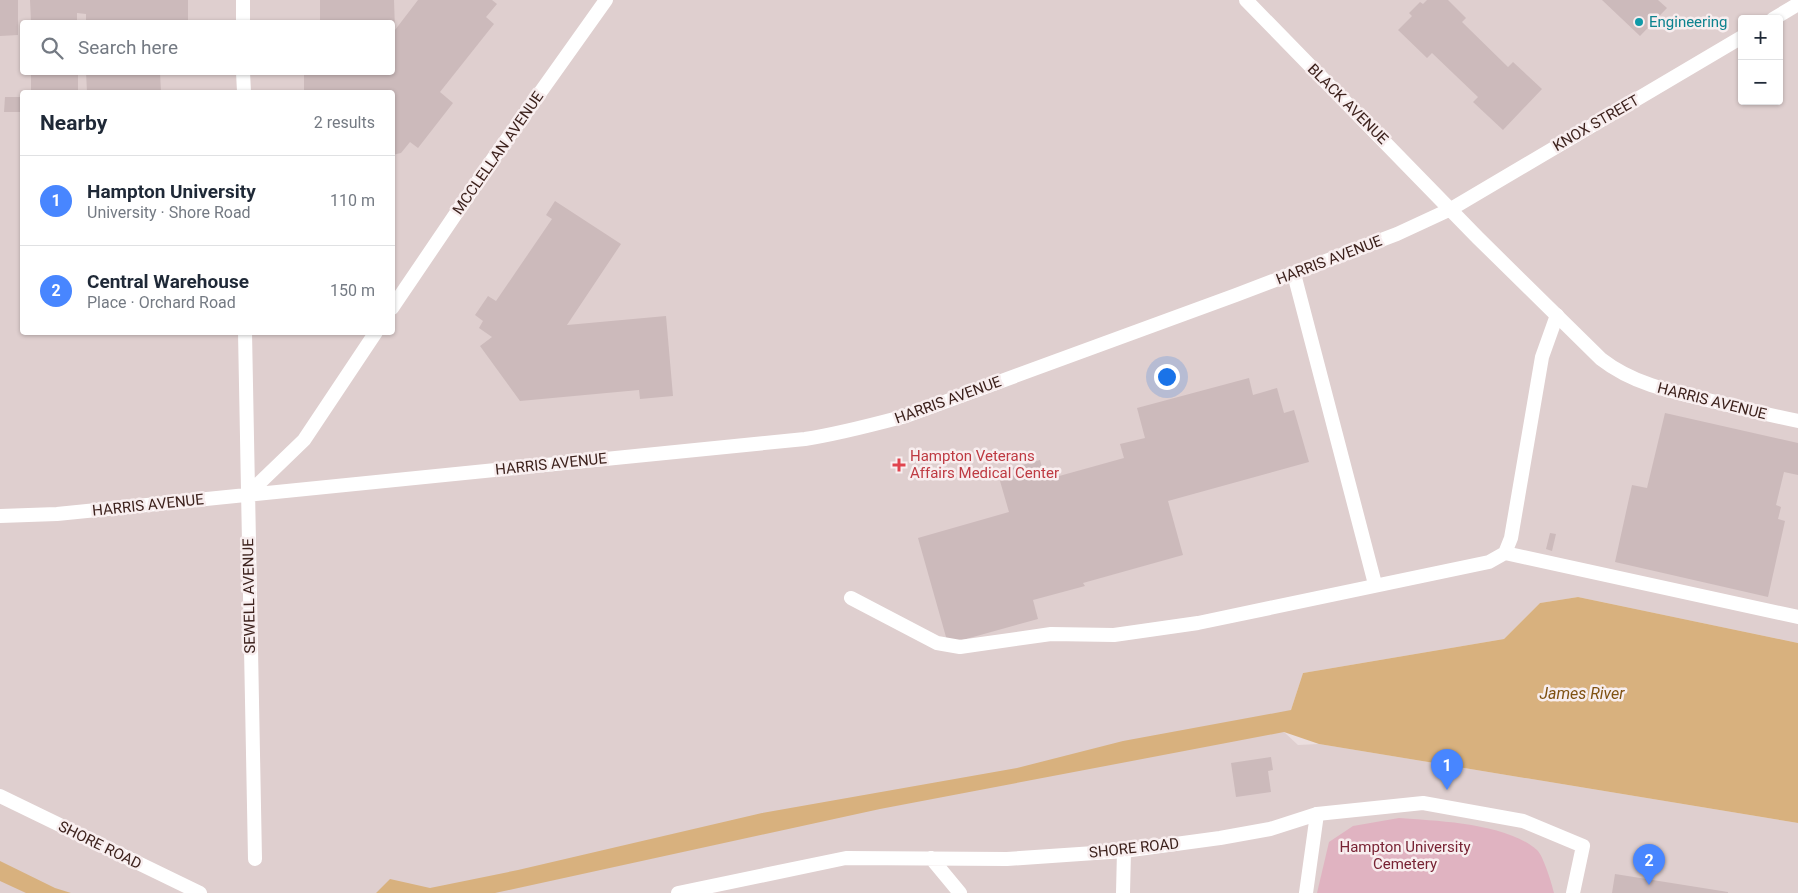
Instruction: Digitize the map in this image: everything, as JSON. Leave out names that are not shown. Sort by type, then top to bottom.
[{"type":"street","points":[[243,0],[243,20]]},
{"type":"street","name":"MCCLELLAN AVENUE","points":[[395,304],[495,156],[606,0]]},
{"type":"street","name":"BLACK AVENUE","points":[[1246,0],[1451,209]]},
{"type":"street","points":[[1780,15],[1798,4]]},
{"type":"street","name":"KNOX STREET","points":[[1451,209],[1738,39]]},
{"type":"street","points":[[243,75],[244,90]]},
{"type":"street","name":"HARRIS AVENUE","points":[[0,516],[57,514],[835,435],[906,416],[1294,274],[1397,234],[1451,209],[1601,359],[1625,376],[1671,392],[1798,421]]},
{"type":"street","points":[[1294,274],[1376,584]]},
{"type":"street","points":[[851,598],[937,643],[960,647],[1052,634],[1114,635],[1198,623],[1376,584],[1489,562],[1505,553],[1511,538],[1542,356],[1557,315]]},
{"type":"street","name":"SEWELL AVENUE","points":[[245,335],[255,859]]},
{"type":"street","points":[[247,495],[304,440],[374,335]]},
{"type":"street","points":[[1505,553],[1798,617]]},
{"type":"street","name":"SHORE ROAD","points":[[0,796],[200,893]]},
{"type":"street","name":"SHORE ROAD","points":[[678,893],[846,858],[1007,858],[1124,850],[1220,838],[1262,830],[1317,814],[1423,803],[1524,821],[1583,846],[1573,893]]},
{"type":"street","points":[[1306,893],[1317,814]]},
{"type":"street","points":[[1123,893],[1124,850]]},
{"type":"street","points":[[931,858],[960,893]]},
{"type":"shaded area","name":"Hampton Veterans Affairs Medical Center","points":[[0,0],[1798,0],[1798,643],[1578,597],[1540,603],[1504,639],[1303,673],[1284,732],[1298,745],[1319,744],[1798,823],[1798,893],[0,893]]},
{"type":"green space","name":"Hampton University Cemetery","points":[[1399,818],[1471,825],[1508,834],[1524,841],[1537,850],[1542,858],[1554,893],[1317,893],[1329,842],[1353,826]]},
{"type":"water","name":"James River","points":[[1578,597],[1798,643],[1798,823],[1319,744],[1284,732],[880,809],[495,893],[376,893],[390,879],[430,888],[518,870],[762,813],[1017,768],[1123,741],[1291,710],[1303,673],[1504,639],[1540,603]]},
{"type":"water","points":[[0,861],[55,888],[71,893],[26,893],[0,881]]},
{"type":"building","points":[[0,0],[18,0],[18,35],[0,36]]},
{"type":"building","points":[[30,0],[188,0],[188,20],[86,20],[86,14],[77,13],[77,20],[31,20]]},
{"type":"building","points":[[320,0],[394,0],[395,20],[320,20]]},
{"type":"building","points":[[418,0],[492,0],[497,4],[486,17],[494,24],[440,92],[453,103],[418,148],[410,142],[401,153],[395,154],[395,90],[304,90],[304,75],[395,75],[395,30]]},
{"type":"building","points":[[1427,0],[1448,0],[1466,18],[1462,22],[1508,67],[1513,62],[1542,89],[1503,130],[1473,102],[1478,97],[1432,53],[1427,58],[1398,30],[1412,16],[1409,13],[1420,2],[1423,4]]},
{"type":"building","name":"Engineering","points":[[1602,0],[1658,0],[1667,8],[1640,36]]},
{"type":"building","points":[[31,75],[78,75],[78,90],[31,90]]},
{"type":"building","points":[[86,75],[160,75],[161,90],[87,90]]},
{"type":"building","points":[[5,97],[20,97],[20,112],[4,112]]},
{"type":"building","points":[[555,201],[621,244],[567,325],[666,316],[673,396],[640,399],[639,390],[520,401],[480,346],[492,337],[479,328],[483,321],[475,315],[488,296],[496,301],[552,219],[546,215]]},
{"type":"building","points":[[1249,378],[1253,395],[1277,388],[1284,413],[1294,410],[1309,462],[1168,501],[1183,555],[1083,583],[1085,586],[1033,600],[1038,619],[948,644],[918,538],[1009,512],[1000,481],[1007,479],[1005,470],[1040,460],[1044,475],[1050,473],[1052,478],[1124,458],[1120,444],[1145,438],[1137,408]]},
{"type":"building","points":[[1665,413],[1798,443],[1798,475],[1784,472],[1776,505],[1781,507],[1778,519],[1785,521],[1768,597],[1615,562],[1632,485],[1647,488]]},
{"type":"building","points":[[1550,533],[1556,534],[1552,551],[1546,549]]},
{"type":"building","points":[[1271,757],[1273,770],[1268,771],[1271,792],[1236,797],[1231,763]]},
{"type":"building","points":[[1615,874],[1728,892],[1728,893],[1612,893]]},
{"type":"place","name":"Engineering","points":[[1639,22]]},
{"type":"place","name":"Hampton Veterans Affairs Medical Center","points":[[899,465]]},
{"type":"place","name":"Hampton University","points":[[1447,790]]},
{"type":"place","name":"Central Warehouse","points":[[1649,885]]}]
